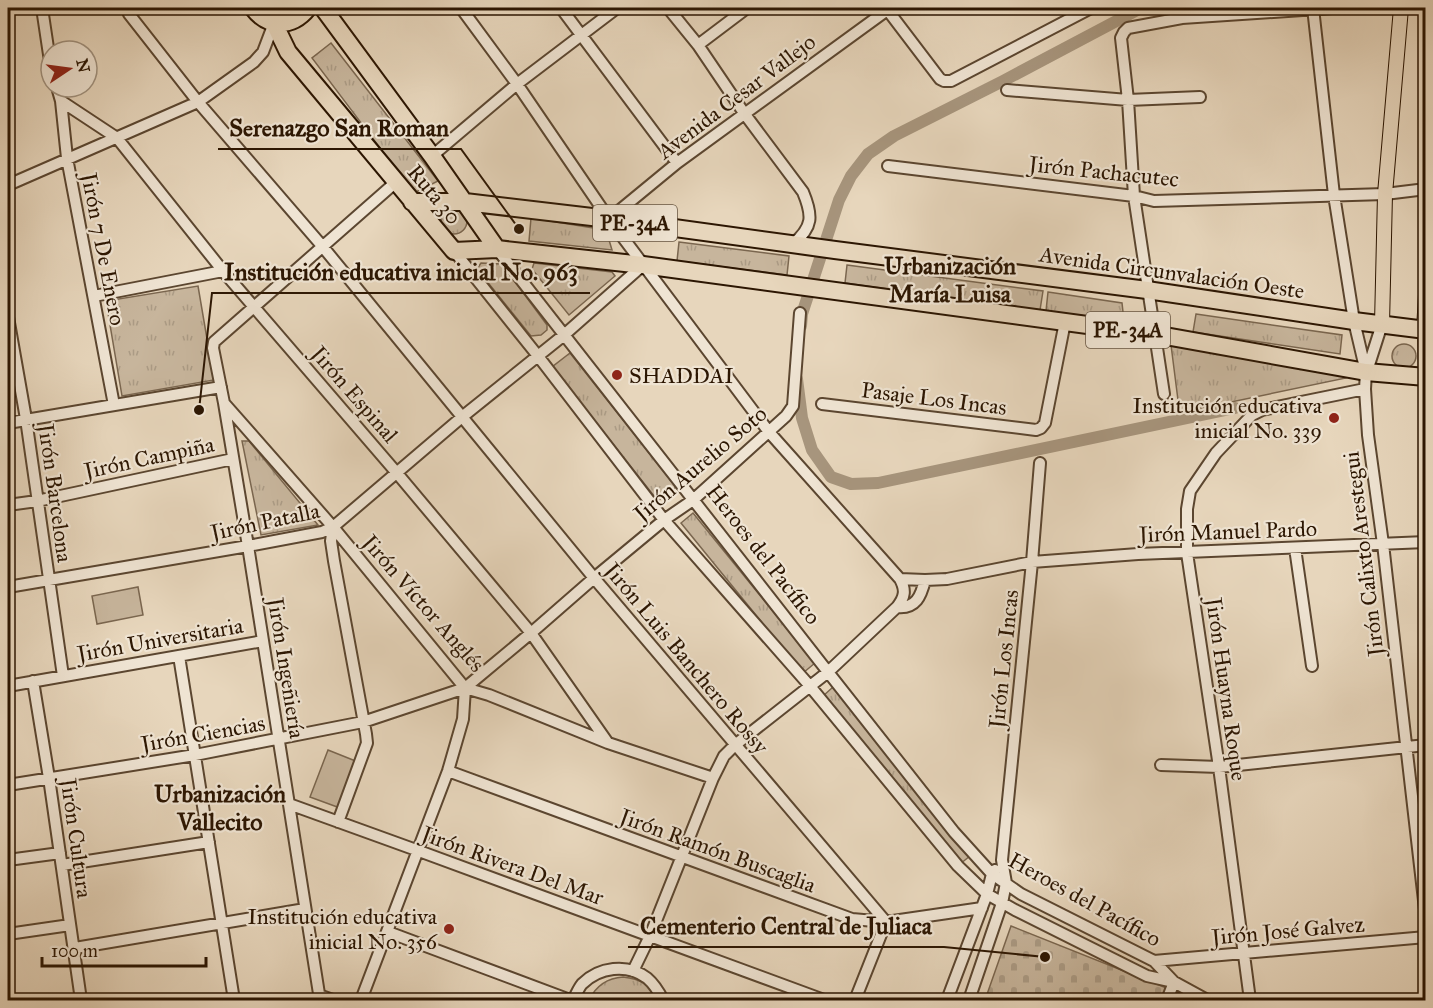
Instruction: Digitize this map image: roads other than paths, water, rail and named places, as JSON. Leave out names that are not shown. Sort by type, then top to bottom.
[{"type":"highway","points":[[253,8],[259,16],[274,23],[287,22],[302,15],[308,8]]},
{"type":"highway","name":"Ruta 30","points":[[323,8],[465,202]]},
{"type":"highway","name":"Ruta 30","points":[[274,23],[288,52],[454,251]]},
{"type":"highway","name":"Avenida Circunvalación Oeste","points":[[412,202],[465,202],[609,219],[1147,290],[1425,330]]},
{"type":"highway","name":"Heroes del Pacífico","points":[[465,202],[497,249]]},
{"type":"highway","name":"PE-34A","points":[[454,251],[497,249],[643,264],[1154,334],[1366,380],[1425,377]]},
{"type":"main road","points":[[1382,324],[1385,194],[1401,8]]},
{"type":"main road","points":[[1425,295],[1425,330]]},
{"type":"street","points":[[42,8],[47,39]]},
{"type":"street","points":[[127,8],[129,14],[198,102]]},
{"type":"street","points":[[461,8],[517,84],[609,219],[769,432],[904,586],[902,601],[897,607],[828,672],[809,685],[724,756],[713,778],[650,936],[633,971]]},
{"type":"street","points":[[561,8],[676,163]]},
{"type":"street","points":[[432,156],[517,84],[617,8]]},
{"type":"street","points":[[668,8],[698,45],[744,113],[803,192],[809,214],[808,227],[799,245]]},
{"type":"street","points":[[698,45],[747,8]]},
{"type":"street","points":[[887,8],[940,79],[944,81],[951,81],[1091,8]]},
{"type":"street","name":"Avenida Cesar Vallejo","points":[[609,219],[676,163],[887,8]]},
{"type":"street","name":"Jirón Calixto Arestegui","points":[[1313,8],[1334,195],[1366,380],[1368,435],[1383,544],[1425,918]]},
{"type":"street","points":[[1164,394],[1134,196],[1128,100],[1121,38],[1128,28],[1182,18],[1332,8]]},
{"type":"street","points":[[8,185],[198,102],[254,62],[263,52],[274,23]]},
{"type":"street","points":[[1007,90],[1128,100],[1200,97]]},
{"type":"street","name":"Jirón Espinal","points":[[61,101],[117,138],[253,307],[531,633],[608,743]]},
{"type":"street","name":"Jirón 7 De Enero","points":[[61,101],[67,158],[114,405]]},
{"type":"street","name":"Jirón Luis Banchero Rossy","points":[[198,102],[323,247],[594,578],[886,922]]},
{"type":"street","name":"Jirón Pachacutec","points":[[888,165],[1134,196],[1154,201],[1385,194],[1425,189]]},
{"type":"street","points":[[253,307],[396,182]]},
{"type":"street","name":"Heroes del Pacífico","points":[[497,249],[954,832],[992,874],[1021,894],[1154,961],[1174,982]]},
{"type":"street","name":"Heroes del Pacífico","points":[[454,251],[664,520],[809,685],[958,866],[987,894],[1002,903],[1147,975],[1174,982]]},
{"type":"street","name":"Jirón Patalla","points":[[8,587],[248,546],[322,532],[333,527],[462,417],[564,335],[643,264]]},
{"type":"street","points":[[94,296],[223,271]]},
{"type":"street","name":"Jirón Ingeñiería","points":[[253,307],[213,342],[213,348],[234,459],[320,998]]},
{"type":"street","name":"Jirón Aurelio Soto","points":[[465,688],[664,520],[693,500],[779,424],[793,406],[800,313]]},
{"type":"street","name":"Jirón Barcelona","points":[[8,317],[26,420],[63,676]]},
{"type":"street","name":"Pasaje Los Incas","points":[[822,404],[1036,430],[1045,423],[1065,322]]},
{"type":"street","points":[[1366,380],[1382,324]]},
{"type":"street","points":[[1425,330],[1425,377]]},
{"type":"street","name":"Jirón Huayna Roque","points":[[1250,1000],[1219,767],[1187,553],[1187,509],[1190,491],[1216,453],[1252,415],[1262,410],[1366,380]]},
{"type":"street","points":[[8,423],[221,387]]},
{"type":"street","name":"Jirón Víctor Anglés","points":[[224,403],[333,527],[465,688],[489,695],[608,743],[713,778]]},
{"type":"street","name":"Jirón Campiña","points":[[8,505],[37,501],[234,459]]},
{"type":"street","name":"Jirón Los Incas","points":[[1002,860],[1040,463]]},
{"type":"street","points":[[333,527],[331,541],[334,561],[367,743],[338,822]]},
{"type":"street","name":"Jirón Manuel Pardo","points":[[900,579],[947,579],[1032,562],[1138,554],[1425,542]]},
{"type":"street","points":[[1295,548],[1312,666]]},
{"type":"street","points":[[897,607],[907,607],[914,603],[919,597],[925,580]]},
{"type":"street","name":"Jirón Universitaria","points":[[8,686],[263,641]]},
{"type":"street","points":[[179,656],[234,1000]]},
{"type":"street","name":"Jirón Cultura","points":[[33,681],[75,948],[81,1000]]},
{"type":"street","points":[[361,1000],[448,771],[464,719],[465,688]]},
{"type":"street","name":"Jirón Ciencias","points":[[49,778],[195,755],[363,722],[465,688]]},
{"type":"street","points":[[1161,765],[1219,767],[1425,745]]},
{"type":"street","name":"Jirón Ramón Buscaglia","points":[[448,771],[852,919],[886,922],[982,908]]},
{"type":"street","points":[[8,785],[49,778]]},
{"type":"street","name":"Jirón Rivera Del Mar","points":[[289,804],[824,1000]]},
{"type":"street","points":[[62,865],[209,842]]},
{"type":"street","points":[[8,860],[60,853]]},
{"type":"street","points":[[947,1000],[987,894],[992,874],[1002,860]]},
{"type":"street","points":[[969,1000],[1002,903],[1006,883],[1002,860]]},
{"type":"street","points":[[75,948],[305,909]]},
{"type":"street","points":[[855,1000],[886,922]]},
{"type":"street","points":[[8,934],[70,925]]},
{"type":"street","points":[[388,932],[571,1000],[581,985],[596,973],[614,968],[633,971],[647,978],[663,1000]]},
{"type":"street","name":"Jirón José Galvez","points":[[1154,961],[1425,937]]},
{"type":"street","points":[[1167,1000],[1174,982],[1208,1000]]},
{"type":"street","points":[[320,998],[333,1000]]},
{"type":"waterway","points":[[801,326],[802,314],[839,200],[851,176],[868,154],[894,136],[1141,8]]},
{"type":"waterway","points":[[797,379],[802,418],[812,450],[831,477],[851,484],[878,483],[1235,408]]},
{"type":"place","name":"Serenazgo San Roman","points":[[519,229]]},
{"type":"place","name":"SHADDAI","points":[[617,375]]},
{"type":"place","name":"Institución educativa inicial No. 963","points":[[199,410]]},
{"type":"place","name":"Institución educativa inicial No. 339","points":[[1334,418]]},
{"type":"place","name":"Institución educativa inicial No. 356","points":[[449,929]]},
{"type":"place","name":"Cementerio Central de Juliaca","points":[[1045,957]]},
{"type":"district","name":"Urbanización María Luisa","points":[[950,280]]},
{"type":"district","name":"Urbanización Vallecito","points":[[220,808]]}]
